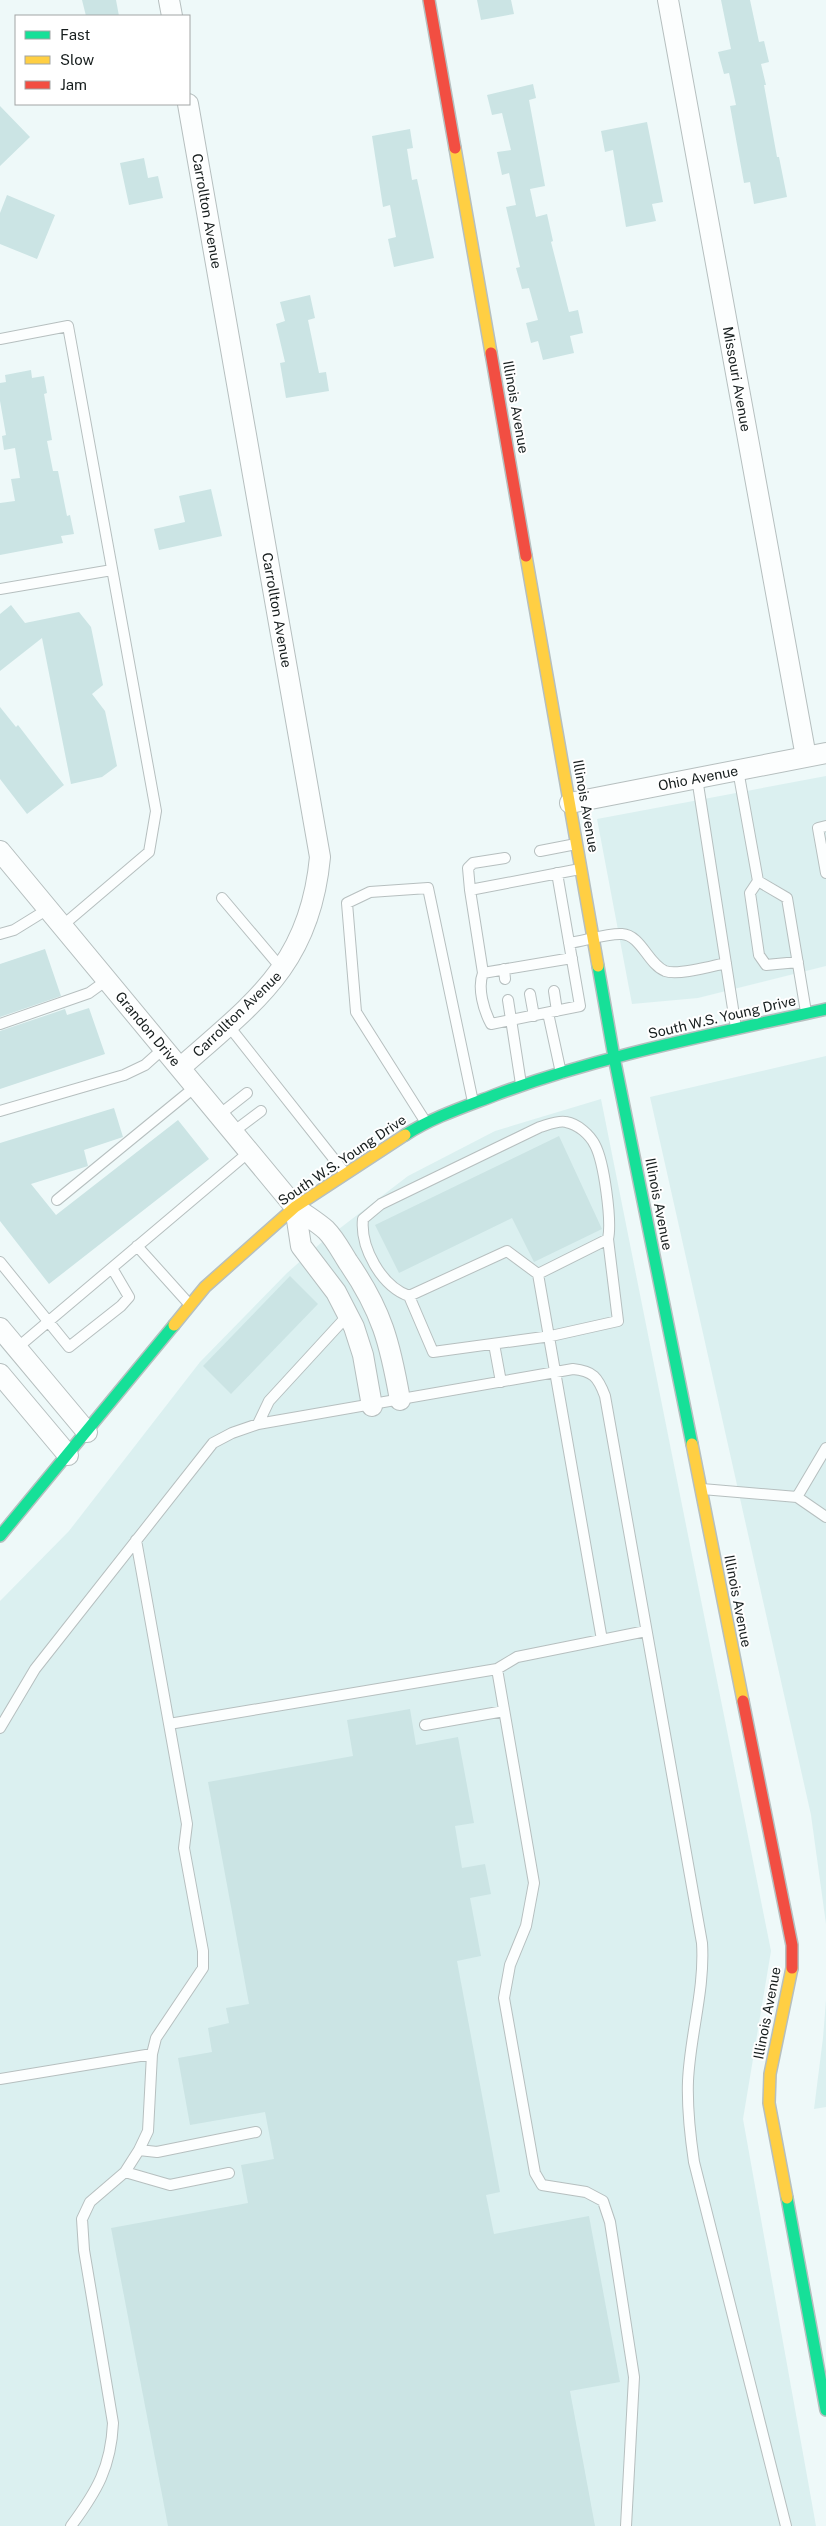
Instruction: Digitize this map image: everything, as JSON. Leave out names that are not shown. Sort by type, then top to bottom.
[{"type":"street","points":[[170,0],[172,15]]},
{"type":"street","name":"Illinois Avenue","points":[[429,0],[614,1057],[792,1945],[792,1975],[770,2074],[769,2103],[826,2410]]},
{"type":"street","name":"Missouri Avenue","points":[[668,0],[806,757]]},
{"type":"street","name":"Carrollton Avenue","points":[[180,1068],[228,1025],[283,970],[299,942],[309,917],[317,888],[320,857],[188,105]]},
{"type":"street","name":"Ohio Avenue","points":[[570,803],[826,753]]},
{"type":"street","name":"Grandon Drive","points":[[0,851],[295,1207],[326,1230],[368,1290],[382,1319],[393,1361],[400,1400]]},
{"type":"street","name":"South W.S. Young Drive","points":[[0,1536],[68,1456],[205,1287],[295,1207],[426,1121],[521,1085],[614,1057],[826,1009]]},
{"type":"street","points":[[295,1207],[301,1246],[336,1292],[354,1327],[363,1356],[372,1406]]},
{"type":"street","points":[[0,1328],[87,1432]]},
{"type":"street","points":[[0,1362],[16,1348]]},
{"type":"street","points":[[0,1374],[68,1456]]},
{"type":"lane","points":[[0,339],[68,326],[156,811],[149,852],[62,926]]},
{"type":"lane","points":[[0,589],[112,570]]},
{"type":"lane","points":[[738,770],[758,881],[750,893],[759,955],[766,965],[798,962]]},
{"type":"lane","points":[[697,778],[737,1029]]},
{"type":"lane","points":[[826,826],[818,828],[826,873]]},
{"type":"lane","points":[[540,851],[577,844]]},
{"type":"lane","points":[[505,858],[473,863],[468,868],[483,973],[480,980],[485,1014],[491,1024],[580,1006],[557,874]]},
{"type":"lane","points":[[470,890],[581,869]]},
{"type":"lane","points":[[758,881],[787,898],[806,1014]]},
{"type":"lane","points":[[426,1121],[356,1012],[347,903],[370,892],[428,888],[473,1103]]},
{"type":"lane","points":[[222,898],[283,970]]},
{"type":"lane","points":[[0,934],[14,930],[48,909]]},
{"type":"lane","points":[[569,943],[623,934],[633,937],[654,963],[666,971],[680,972],[726,963]]},
{"type":"lane","points":[[483,973],[505,974],[550,967],[572,958]]},
{"type":"lane","points":[[0,1024],[89,993],[107,980]]},
{"type":"lane","points":[[554,991],[553,1012],[561,1073]]},
{"type":"lane","points":[[530,994],[534,1016]]},
{"type":"lane","points":[[508,1000],[521,1085]]},
{"type":"lane","points":[[228,1025],[279,1096],[346,1174]]},
{"type":"lane","points":[[0,1111],[124,1074],[145,1065],[164,1048]]},
{"type":"lane","points":[[57,1200],[195,1086]]},
{"type":"lane","points":[[219,1115],[247,1093]]},
{"type":"lane","points":[[233,1132],[260,1110]]},
{"type":"lane","points":[[408,1296],[433,1352],[550,1336],[618,1321],[608,1239],[611,1227],[602,1165],[596,1145],[581,1128],[564,1121],[540,1127],[381,1204],[363,1219],[363,1238],[385,1280],[399,1293],[408,1296],[507,1251],[538,1274],[550,1336],[602,1640]]},
{"type":"lane","points":[[16,1348],[250,1152]]},
{"type":"lane","points":[[538,1274],[608,1239]]},
{"type":"lane","points":[[137,1246],[190,1306]]},
{"type":"lane","points":[[0,1262],[69,1348],[121,1306],[129,1296],[112,1268]]},
{"type":"lane","points":[[258,1424],[269,1401],[348,1315]]},
{"type":"lane","points":[[494,1344],[501,1382]]},
{"type":"lane","points":[[0,1728],[35,1669],[213,1443],[258,1424],[372,1406],[573,1369],[592,1373],[599,1381],[604,1396],[702,1943],[703,1974],[688,2080],[689,2129],[694,2162],[786,2526]]},
{"type":"lane","points":[[796,1497],[826,1448]]},
{"type":"lane","points":[[701,1489],[796,1497],[826,1517]]},
{"type":"lane","points":[[71,2526],[105,2473],[112,2447],[114,2422],[84,2250],[82,2219],[90,2202],[125,2172],[139,2150],[148,2131],[152,2054],[156,2038],[203,1968],[204,1951],[184,1848],[187,1824],[136,1540]]},
{"type":"lane","points":[[169,1724],[497,1669],[517,1656],[646,1631]]},
{"type":"lane","points":[[497,1669],[534,1883],[524,1932],[506,1980],[504,1998],[506,2024],[535,2173],[542,2185],[586,2192],[603,2201],[610,2222],[634,2377],[626,2526]]},
{"type":"lane","points":[[425,1725],[504,1711]]},
{"type":"lane","points":[[0,2079],[152,2054]]},
{"type":"lane","points":[[139,2150],[157,2152],[256,2132]]},
{"type":"lane","points":[[125,2172],[170,2185],[229,2173]]},
{"type":"shaded area","points":[[826,776],[826,966],[698,998],[632,1004],[597,819]]},
{"type":"shaded area","points":[[826,1056],[826,1924],[811,1815],[650,1097]]},
{"type":"shaded area","points":[[601,1099],[771,1951],[743,2119],[816,2526],[0,2526],[0,1601],[69,1531],[200,1362],[287,1273],[322,1242],[408,1176],[495,1131]]},
{"type":"shaded area","points":[[826,2000],[826,2107],[814,2109],[823,2038]]},
{"type":"building","points":[[82,0],[116,0],[119,15],[86,15]]},
{"type":"building","points":[[477,0],[511,0],[514,14],[481,20]]},
{"type":"building","points":[[721,0],[750,0],[759,42],[764,41],[769,62],[761,64],[766,85],[764,85],[777,157],[779,157],[787,197],[754,204],[750,182],[744,183],[730,106],[736,105],[729,73],[724,74],[718,52],[731,49]]},
{"type":"building","points":[[533,84],[536,98],[529,100],[545,186],[530,189],[536,217],[547,214],[553,241],[551,242],[569,312],[578,310],[583,333],[570,336],[574,353],[543,360],[538,341],[531,343],[526,323],[538,320],[529,288],[522,289],[516,268],[520,267],[506,207],[516,205],[509,173],[502,175],[497,152],[511,150],[502,113],[492,115],[487,95]]},
{"type":"building","points":[[0,106],[30,137],[0,166]]},
{"type":"building","points":[[647,122],[663,202],[652,204],[656,221],[626,227],[613,150],[605,152],[601,131]]},
{"type":"building","points":[[410,129],[413,148],[407,149],[412,180],[417,179],[434,258],[394,267],[388,239],[396,237],[390,205],[383,207],[372,136]]},
{"type":"building","points":[[144,158],[148,178],[158,176],[163,198],[129,205],[120,163]]},
{"type":"building","points":[[7,195],[55,215],[37,259],[0,244],[0,213]]},
{"type":"building","points":[[310,295],[315,318],[308,320],[319,373],[326,372],[329,391],[286,398],[280,363],[285,362],[276,324],[285,321],[280,302]]},
{"type":"building","points":[[31,370],[32,378],[44,376],[47,393],[44,394],[52,440],[47,441],[53,471],[58,471],[67,516],[70,515],[74,534],[61,536],[63,543],[0,555],[0,503],[15,501],[11,479],[20,478],[15,448],[4,450],[2,436],[6,435],[0,401],[0,383],[6,382],[5,375]]},
{"type":"building","points":[[211,489],[222,536],[159,550],[154,529],[185,522],[179,496]]},
{"type":"building","points":[[11,605],[25,623],[79,612],[91,627],[103,685],[92,694],[105,711],[117,766],[102,777],[71,784],[42,638],[0,671],[0,614]]},
{"type":"building","points":[[0,707],[16,727],[18,725],[64,785],[27,814],[0,779]]},
{"type":"building","points":[[45,949],[61,996],[0,1017],[0,964]]},
{"type":"building","points":[[89,1008],[105,1054],[0,1089],[0,1031],[65,1009],[67,1015]]},
{"type":"building","points":[[114,1108],[123,1137],[84,1150],[88,1166],[31,1184],[56,1215],[178,1120],[209,1159],[49,1284],[0,1221],[0,1143]]},
{"type":"building","points":[[559,1136],[602,1229],[534,1262],[512,1218],[399,1273],[375,1225]]},
{"type":"building","points":[[290,1276],[318,1304],[231,1394],[203,1366]]},
{"type":"building","points":[[410,1709],[416,1745],[458,1737],[474,1823],[455,1826],[462,1868],[485,1864],[491,1894],[470,1898],[481,1956],[457,1961],[500,2192],[486,2195],[494,2234],[589,2216],[620,2382],[570,2391],[595,2526],[168,2526],[111,2228],[248,2203],[241,2165],[274,2159],[265,2112],[190,2125],[178,2058],[212,2052],[208,2028],[229,2023],[226,2008],[249,2004],[208,1782],[353,1756],[347,1720]]},
{"type":"traffic: fast","points":[[598,966],[614,1057],[692,1444]]},
{"type":"traffic: fast","points":[[405,1135],[460,1108],[576,1068],[659,1046],[826,1009]]},
{"type":"traffic: fast","points":[[0,1536],[174,1325]]},
{"type":"traffic: fast","points":[[787,2198],[826,2410]]},
{"type":"traffic: slow","points":[[455,148],[491,353]]},
{"type":"traffic: slow","points":[[526,556],[598,966]]},
{"type":"traffic: slow","points":[[174,1325],[205,1287],[295,1207],[405,1135]]},
{"type":"traffic: slow","points":[[692,1444],[743,1701]]},
{"type":"traffic: slow","points":[[787,2198],[769,2103],[770,2074],[792,1968]]},
{"type":"traffic: jam","points":[[429,0],[455,148]]},
{"type":"traffic: jam","points":[[491,353],[526,556]]},
{"type":"traffic: jam","points":[[743,1701],[792,1945],[792,1968]]}]
